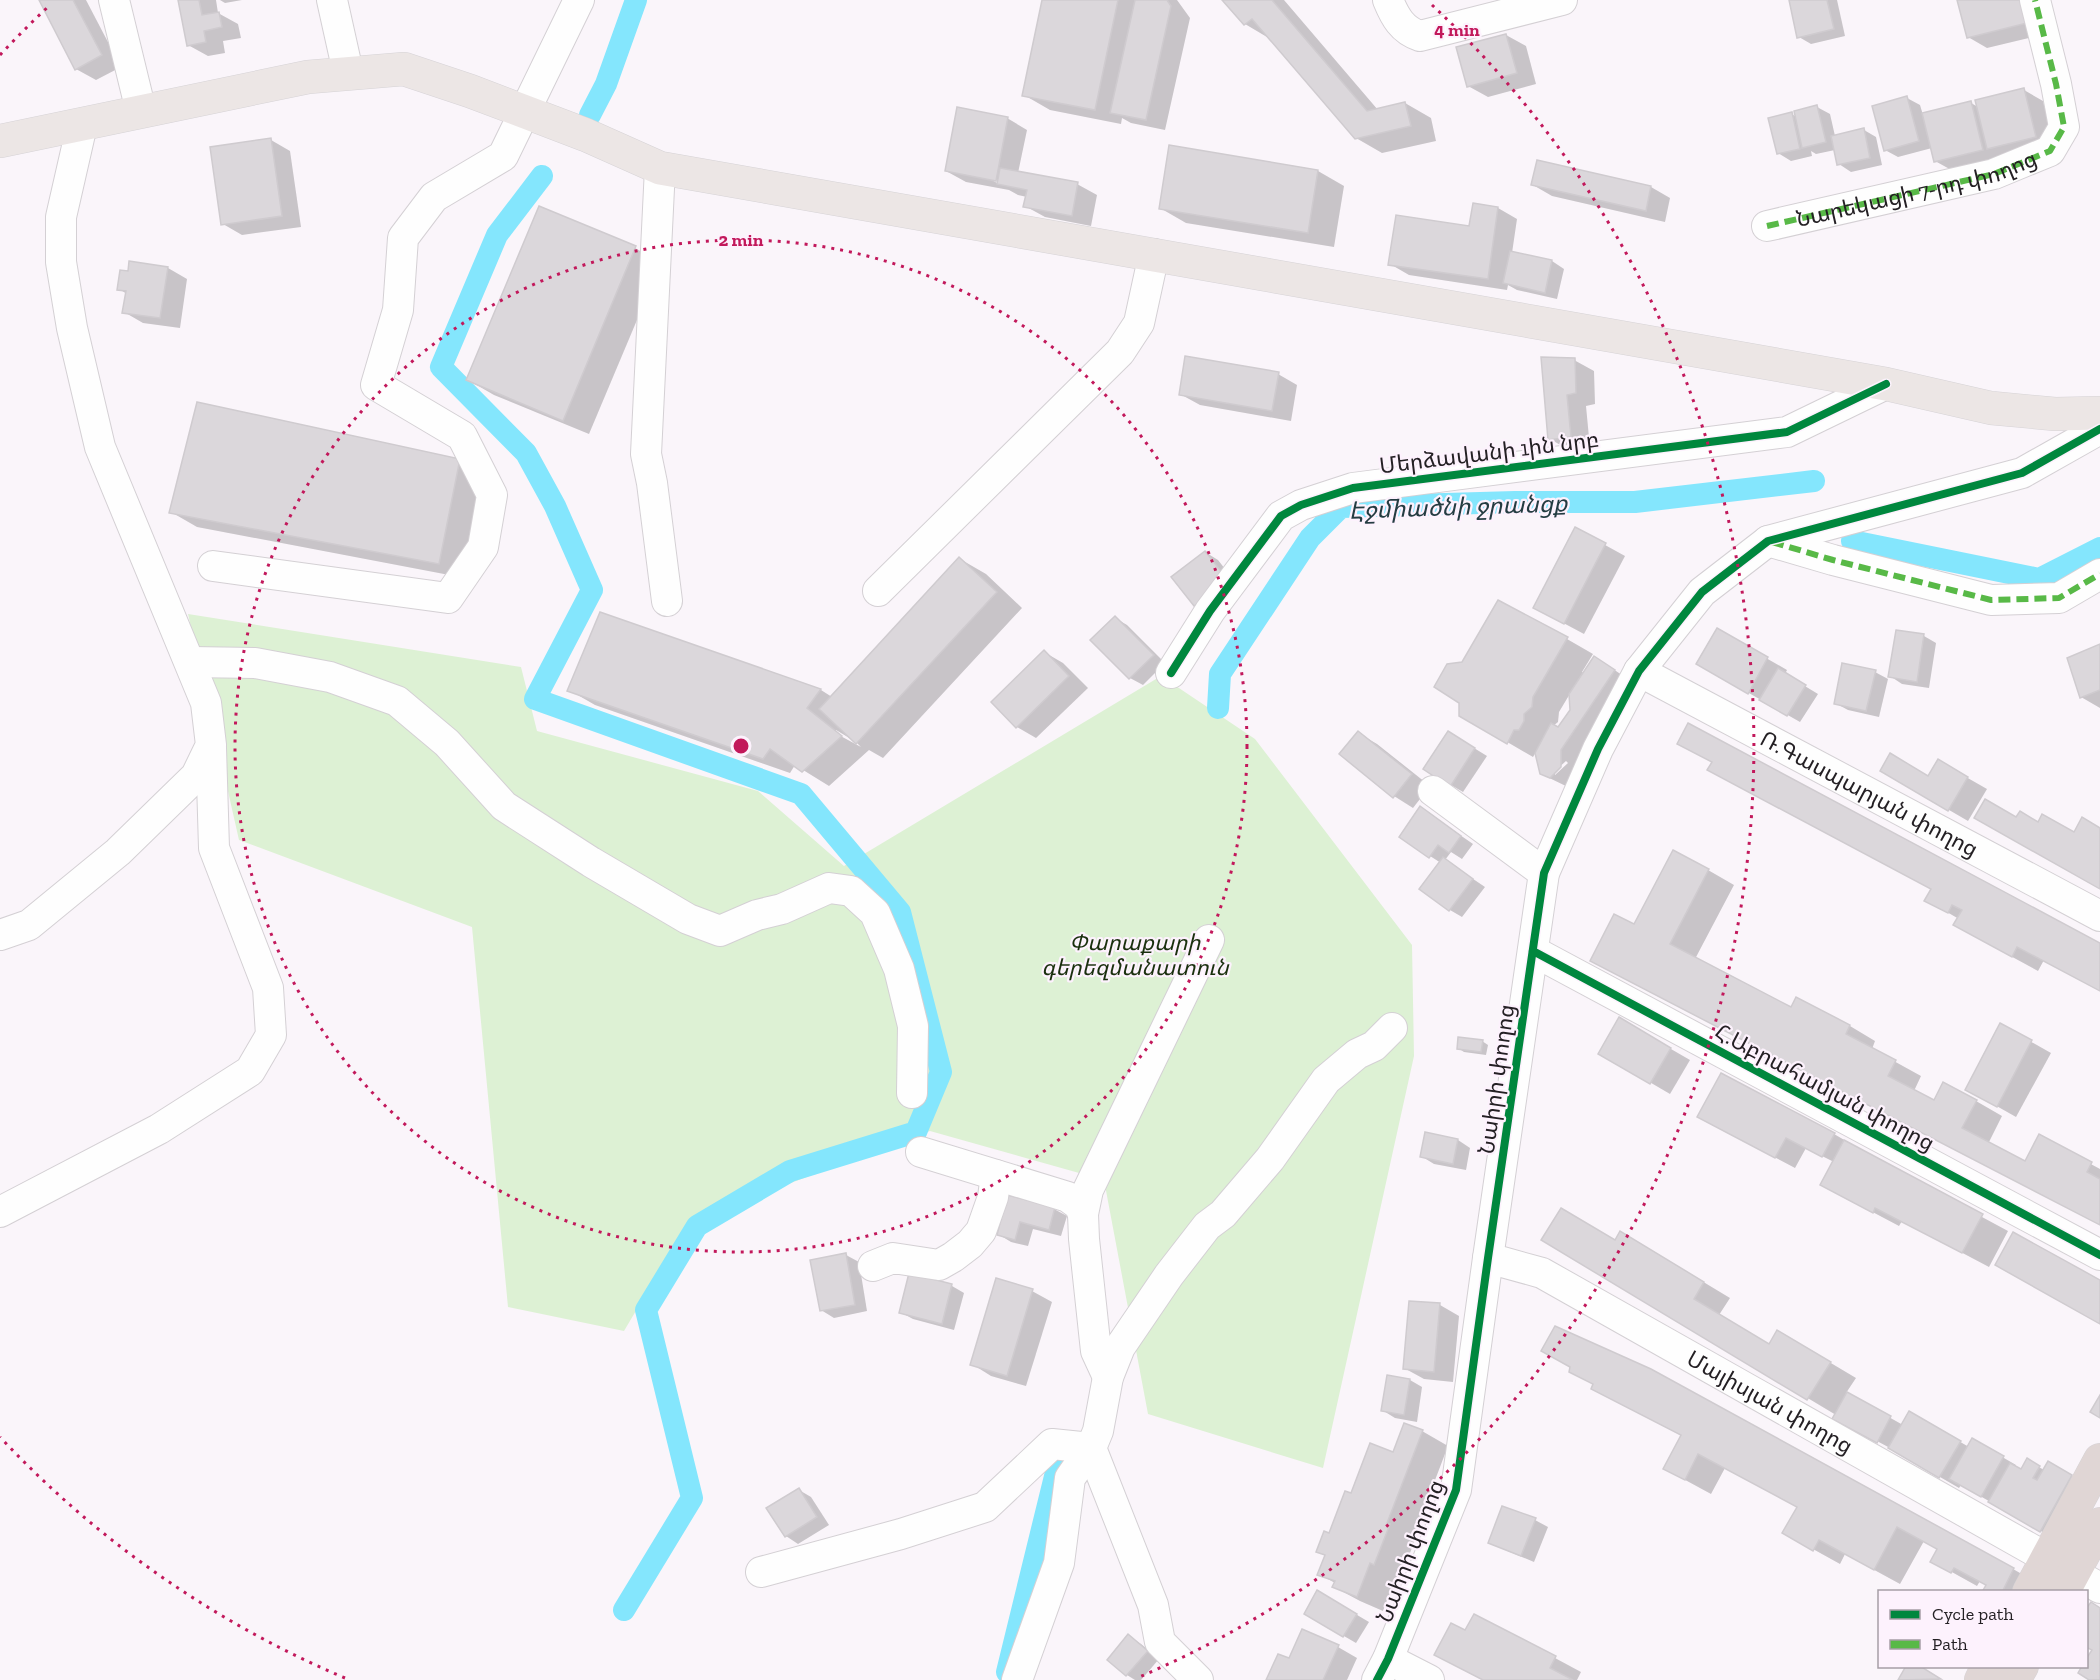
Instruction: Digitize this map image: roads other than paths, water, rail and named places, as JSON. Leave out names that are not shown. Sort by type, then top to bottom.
[{"type":"highway","points":[[2071,1578],[2100,1460]]},
{"type":"highway","points":[[2035,1590],[2071,1578],[2100,1524]]},
{"type":"main road","points":[[0,141],[308,76],[404,69],[470,91],[586,135],[660,168],[1886,384],[1991,408],[2055,414],[2100,413]]},
{"type":"street","points":[[114,0],[141,111]]},
{"type":"street","points":[[332,0],[348,72]]},
{"type":"street","points":[[213,566],[448,598],[483,547],[492,495],[462,436],[376,385],[398,310],[403,238],[434,197],[503,156],[579,0]]},
{"type":"street","points":[[1388,0],[1395,17],[1409,32],[1420,36],[1562,0]]},
{"type":"street","name":"Նարեկացի 7-րդ փողոց","points":[[1767,226],[1994,174],[2050,151],[2064,128],[2056,84],[2035,0]]},
{"type":"street","points":[[0,1212],[159,1129],[250,1071],[271,1035],[268,988],[214,848],[211,745],[206,703],[100,447],[72,328],[61,262],[61,217],[82,125]]},
{"type":"street","points":[[660,168],[646,454],[652,483],[667,601]]},
{"type":"street","points":[[878,591],[1120,352],[1139,323],[1154,255]]},
{"type":"street","name":"Մերձավանի 1ին նրբ","points":[[1171,673],[1210,611],[1257,546],[1281,516],[1301,505],[1353,488],[1787,432],[1886,384]]},
{"type":"street","points":[[1768,541],[2022,473],[2100,429]]},
{"type":"street","points":[[1768,541],[1991,600],[2059,598],[2100,574]]},
{"type":"street","name":"Նաիրի փողոց","points":[[1382,1670],[1456,1490],[1544,873],[1598,749],[1639,671],[1702,592],[1768,541]]},
{"type":"street","points":[[190,662],[255,663],[330,677],[397,701],[447,743],[504,806],[591,862],[688,919],[720,931],[757,915],[782,909],[829,888],[851,891],[875,913],[898,969],[913,1026],[912,1093]]},
{"type":"street","name":"Ռ.Գասպարյան փողոց","points":[[1639,671],[2100,916]]},
{"type":"street","points":[[0,935],[29,925],[118,852],[196,776],[211,745]]},
{"type":"street","points":[[1433,791],[1544,873]]},
{"type":"street","points":[[1108,1377],[1096,1351],[1084,1239],[1083,1214],[1088,1190],[1209,940]]},
{"type":"street","name":"Հ.Աբրահամյան փողոց","points":[[1533,951],[2100,1255]]},
{"type":"street","points":[[1017,1680],[1059,1563],[1070,1478],[1091,1448],[1098,1431],[1108,1377],[1120,1347],[1169,1275],[1207,1226],[1222,1214],[1270,1159],[1326,1080],[1357,1054],[1374,1046],[1392,1028]]},
{"type":"street","points":[[921,1152],[1068,1197],[1078,1205],[1083,1214]]},
{"type":"street","points":[[873,1266],[893,1258],[939,1265],[953,1257],[970,1244],[981,1231],[993,1197],[996,1175]]},
{"type":"street","name":"Մայիսյան փողոց","points":[[1488,1258],[1542,1273],[2071,1578]]},
{"type":"street","points":[[761,1572],[901,1534],[984,1507],[1052,1444],[1091,1448]]},
{"type":"street","points":[[1091,1448],[1153,1605],[1160,1642],[1198,1680]]},
{"type":"street","points":[[1382,1670],[1429,1680]]},
{"type":"waterway","points":[[590,115],[606,84],[636,0]]},
{"type":"waterway","points":[[542,176],[497,235],[441,367],[526,453],[555,506],[592,590],[535,699],[801,794],[900,912],[941,1072],[916,1132],[790,1171],[697,1226],[646,1310],[692,1498],[624,1610]]},
{"type":"waterway","name":"Էջմիածնի ջրանցք","points":[[1218,708],[1220,674],[1310,538],[1341,507],[1515,502],[1635,502],[1814,481]]},
{"type":"waterway","name":"Էջմիածնի ջրանցք","points":[[1852,541],[2039,579],[2100,548]]},
{"type":"waterway","name":"Էջմիածնի ջրանցք","points":[[1007,1672],[1058,1464]]},
{"type":"park label","name":"Փարաքարի գերեզմանատուն","points":[[1135,954]]}]
